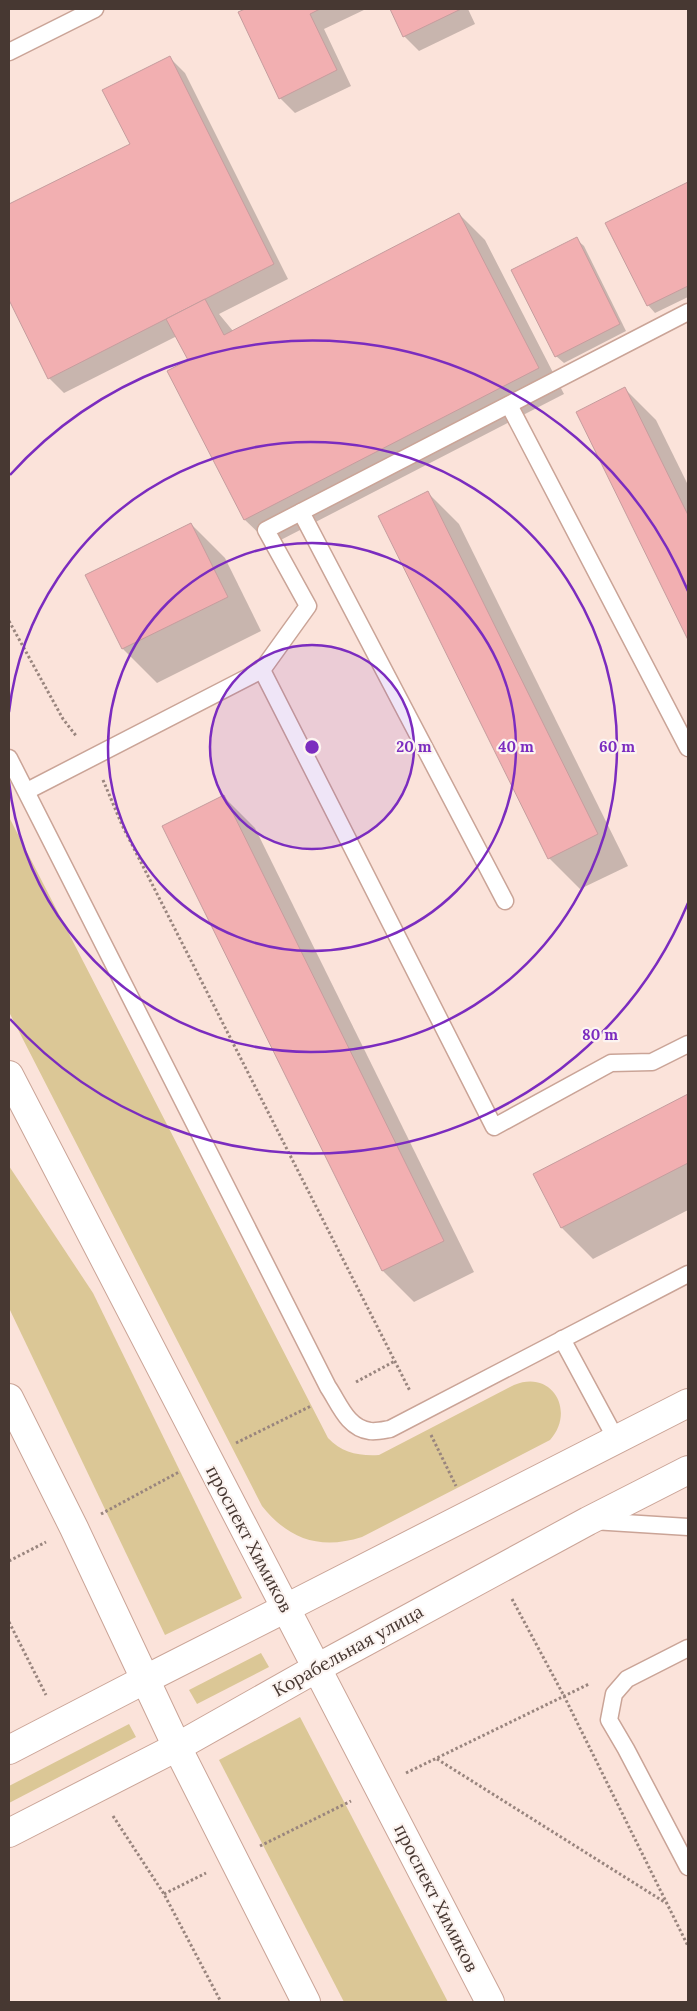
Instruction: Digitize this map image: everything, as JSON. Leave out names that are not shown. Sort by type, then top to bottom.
[{"type":"main road","name":"проспект Химиков","points":[[9,1075],[490,2002]]},
{"type":"main road","points":[[9,1398],[74,1528],[177,1747],[306,2002]]},
{"type":"main road","points":[[9,1750],[688,1403]]},
{"type":"main road","name":"Корабельная улица","points":[[9,1832],[177,1747],[317,1668],[588,1521],[688,1470]]},
{"type":"lane","points":[[9,52],[95,9]]},
{"type":"lane","points":[[27,791],[262,670],[308,606],[266,530],[688,312]]},
{"type":"lane","points":[[509,405],[688,748]]},
{"type":"lane","points":[[300,512],[505,901]]},
{"type":"lane","points":[[262,670],[494,1127],[611,1063],[652,1062],[688,1044]]},
{"type":"lane","points":[[9,758],[328,1387],[340,1409],[353,1423],[369,1431],[390,1429],[688,1274]]},
{"type":"lane","points":[[562,1340],[616,1439]]},
{"type":"lane","points":[[588,1521],[688,1527]]},
{"type":"lane","points":[[688,1648],[627,1679],[614,1694],[609,1720],[688,1866]]},
{"type":"path","points":[[9,622],[63,719],[94,756],[122,825],[395,1361]]},
{"type":"path","points":[[564,1696],[688,1946]]},
{"type":"path","points":[[436,1758],[667,1904]]},
{"type":"path","points":[[164,1894],[221,2002]]},
{"type":"shaded area","points":[[9,817],[328,1438],[339,1447],[351,1452],[364,1455],[379,1455],[514,1385],[528,1382],[539,1383],[549,1388],[556,1396],[560,1406],[561,1417],[557,1429],[550,1440],[362,1537],[347,1541],[319,1542],[295,1534],[272,1518],[262,1506],[9,1012]]},
{"type":"shaded area","points":[[9,1166],[93,1293],[242,1598],[165,1635],[9,1308]]},
{"type":"shaded area","points":[[261,1653],[269,1667],[197,1704],[189,1690]]},
{"type":"shaded area","points":[[300,1717],[448,2002],[344,2002],[219,1760]]},
{"type":"shaded area","points":[[129,1724],[136,1737],[9,1803],[9,1786]]},
{"type":"building","points":[[245,9],[320,9],[310,14],[337,70],[279,99],[238,12]]},
{"type":"building","points":[[390,9],[461,9],[403,37]]},
{"type":"building","points":[[170,56],[274,264],[48,379],[9,300],[9,204],[130,144],[102,90]]},
{"type":"building","points":[[688,182],[688,286],[647,306],[605,223]]},
{"type":"building","points":[[459,213],[539,368],[244,520],[167,371],[188,360],[166,319],[205,299],[224,335]]},
{"type":"building","points":[[577,237],[620,324],[555,357],[511,270]]},
{"type":"building","points":[[625,387],[688,515],[688,640],[576,412]]},
{"type":"building","points":[[428,491],[598,834],[548,859],[378,516]]},
{"type":"building","points":[[191,523],[228,597],[122,649],[85,575]]},
{"type":"building","points":[[224,795],[444,1241],[382,1271],[162,826]]},
{"type":"building","points":[[688,1094],[688,1163],[561,1228],[533,1174]]}]
